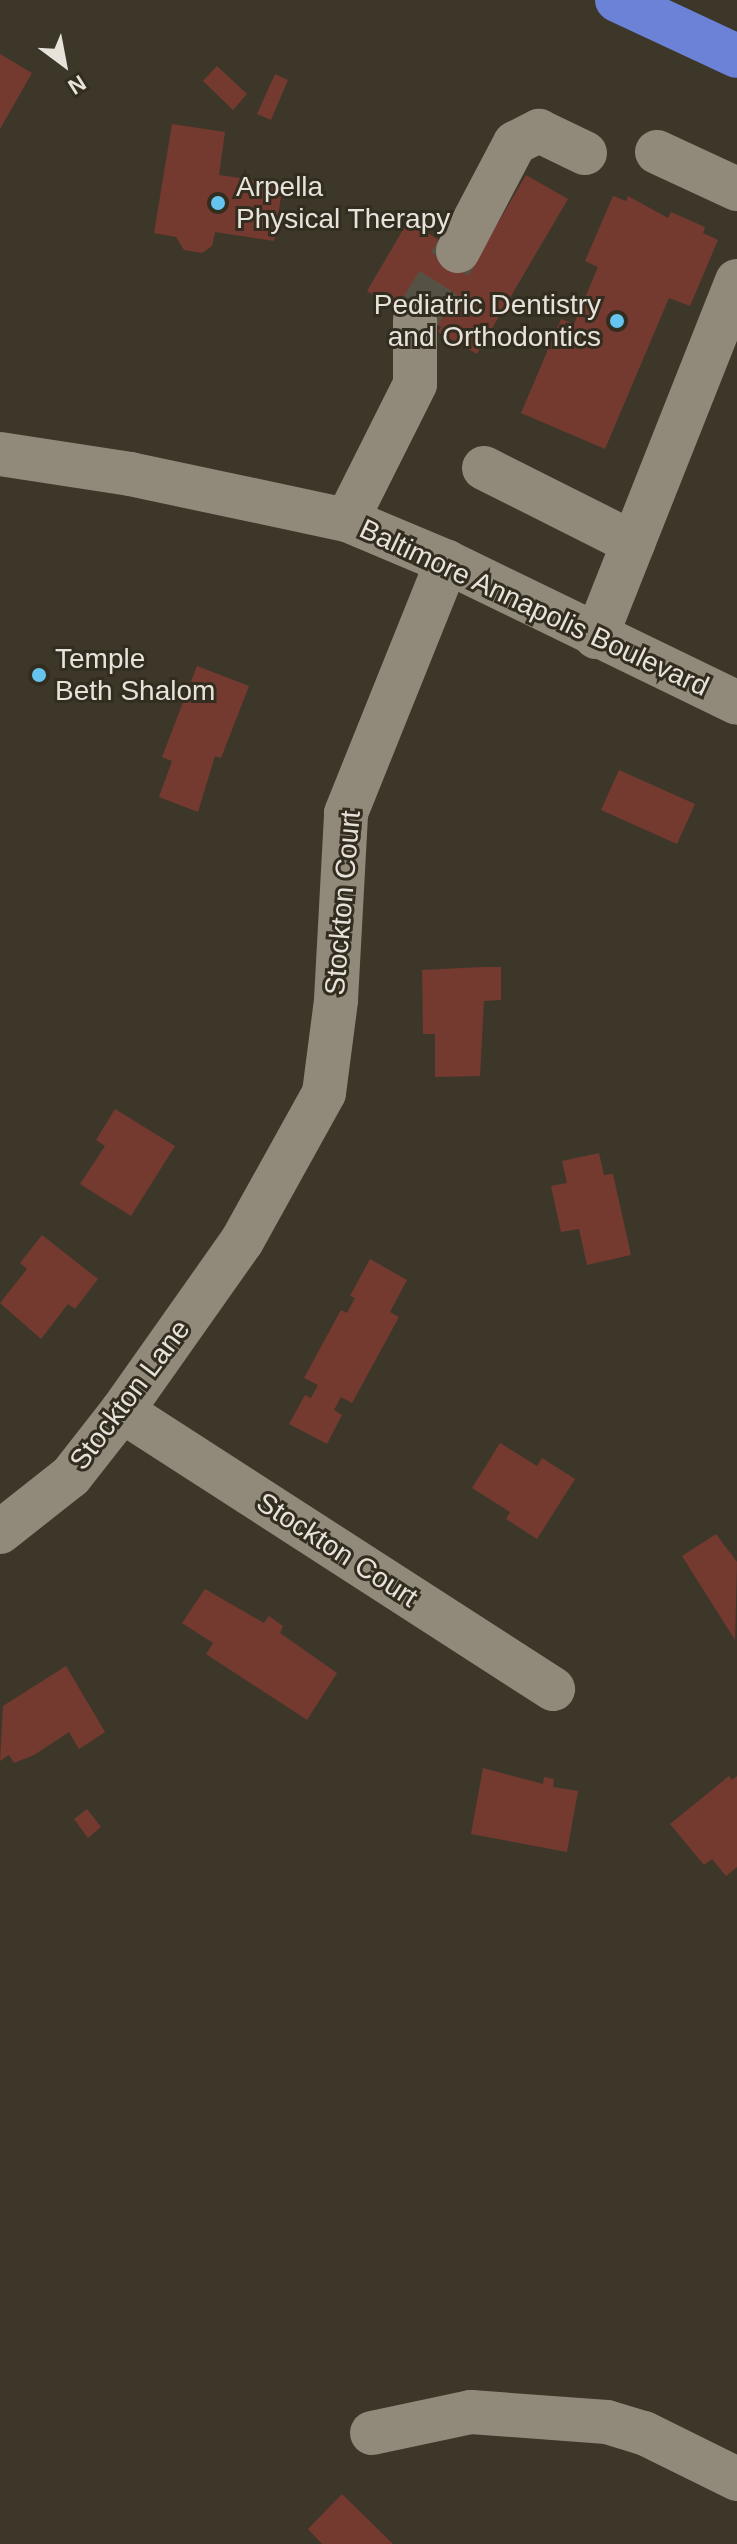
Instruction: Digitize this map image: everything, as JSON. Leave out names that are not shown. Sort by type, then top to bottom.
[{"type":"highway","points":[[617,0],[737,56]]},
{"type":"street","points":[[458,251],[515,143],[539,131],[585,153]]},
{"type":"street","points":[[657,152],[737,189]]},
{"type":"street","points":[[596,637],[737,281]]},
{"type":"street","points":[[347,520],[415,384],[415,320]]},
{"type":"street","name":"Baltimore Annapolis Boulevard","points":[[0,454],[130,474],[347,520],[447,562],[737,703]]},
{"type":"street","points":[[484,468],[633,543]]},
{"type":"street","name":"Stockton Court","points":[[242,1241],[324,1093],[336,1000],[346,813],[447,562]]},
{"type":"street","name":"Stockton Lane","points":[[0,1532],[71,1476],[122,1411],[242,1241]]},
{"type":"street","name":"Stockton Court","points":[[122,1411],[553,1689]]},
{"type":"street","points":[[372,2433],[471,2412],[607,2422],[644,2433],[737,2479]]},
{"type":"building","points":[[0,54],[32,73],[0,129]]},
{"type":"building","points":[[217,66],[247,94],[233,110],[203,81]]},
{"type":"building","points":[[275,74],[288,80],[271,120],[257,114]]},
{"type":"building","name":"Arpella Physical Therapy","points":[[172,124],[225,132],[219,175],[283,184],[274,241],[215,232],[212,246],[202,253],[184,250],[176,237],[154,233]]},
{"type":"building","points":[[526,175],[568,199],[477,354],[438,332],[441,327],[433,322],[430,328],[367,291],[408,221],[475,262]]},
{"type":"building","name":"Pediatric Dentistry and Orthodontics","points":[[613,196],[626,201],[628,196],[668,218],[671,212],[705,227],[703,233],[718,240],[690,306],[669,298],[605,449],[521,413],[561,319],[574,324],[598,267],[585,261]]},
{"type":"building","points":[[197,666],[249,686],[221,758],[215,756],[198,812],[159,797],[172,761],[162,757]]},
{"type":"building","points":[[619,770],[695,804],[677,844],[601,810]]},
{"type":"building","points":[[501,967],[501,1000],[484,1001],[480,1076],[435,1077],[435,1034],[423,1034],[422,970]]},
{"type":"building","points":[[115,1109],[175,1146],[131,1216],[80,1184],[105,1146],[96,1140]]},
{"type":"building","points":[[599,1153],[604,1175],[613,1174],[631,1255],[587,1265],[579,1229],[561,1232],[551,1186],[567,1183],[562,1161]]},
{"type":"building","points":[[42,1235],[98,1279],[75,1309],[68,1304],[41,1339],[0,1303],[27,1269],[20,1263]]},
{"type":"building","points":[[370,1259],[407,1280],[390,1312],[399,1317],[352,1403],[341,1397],[334,1410],[342,1415],[327,1444],[289,1424],[305,1395],[311,1398],[318,1385],[304,1378],[341,1310],[347,1313],[355,1298],[350,1296]]},
{"type":"building","points":[[500,1443],[537,1466],[542,1458],[575,1479],[537,1539],[506,1519],[510,1512],[472,1488]]},
{"type":"building","points":[[716,1534],[737,1562],[735,1640],[682,1556]]},
{"type":"building","points":[[205,1589],[264,1623],[269,1616],[283,1626],[280,1633],[337,1673],[307,1720],[206,1654],[213,1643],[182,1623]]},
{"type":"building","points":[[66,1666],[105,1732],[79,1749],[69,1732],[34,1755],[14,1763],[9,1755],[0,1761],[3,1706]]},
{"type":"building","points":[[483,1768],[543,1784],[544,1777],[554,1779],[553,1787],[578,1791],[567,1852],[471,1834]]},
{"type":"building","points":[[729,1776],[732,1780],[737,1776],[737,1867],[726,1876],[712,1859],[704,1865],[670,1824]]},
{"type":"building","points":[[87,1809],[101,1827],[88,1838],[74,1819]]},
{"type":"building","points":[[342,2494],[393,2544],[322,2544],[308,2529]]},
{"type":"tunnel","points":[[415,320],[458,251]]},
{"type":"place","name":"Arpella Physical Therapy","points":[[218,203]]},
{"type":"place","name":"Pediatric Dentistry and Orthodontics","points":[[617,321]]},
{"type":"place","name":"Temple Beth Shalom","points":[[39,675]]}]
